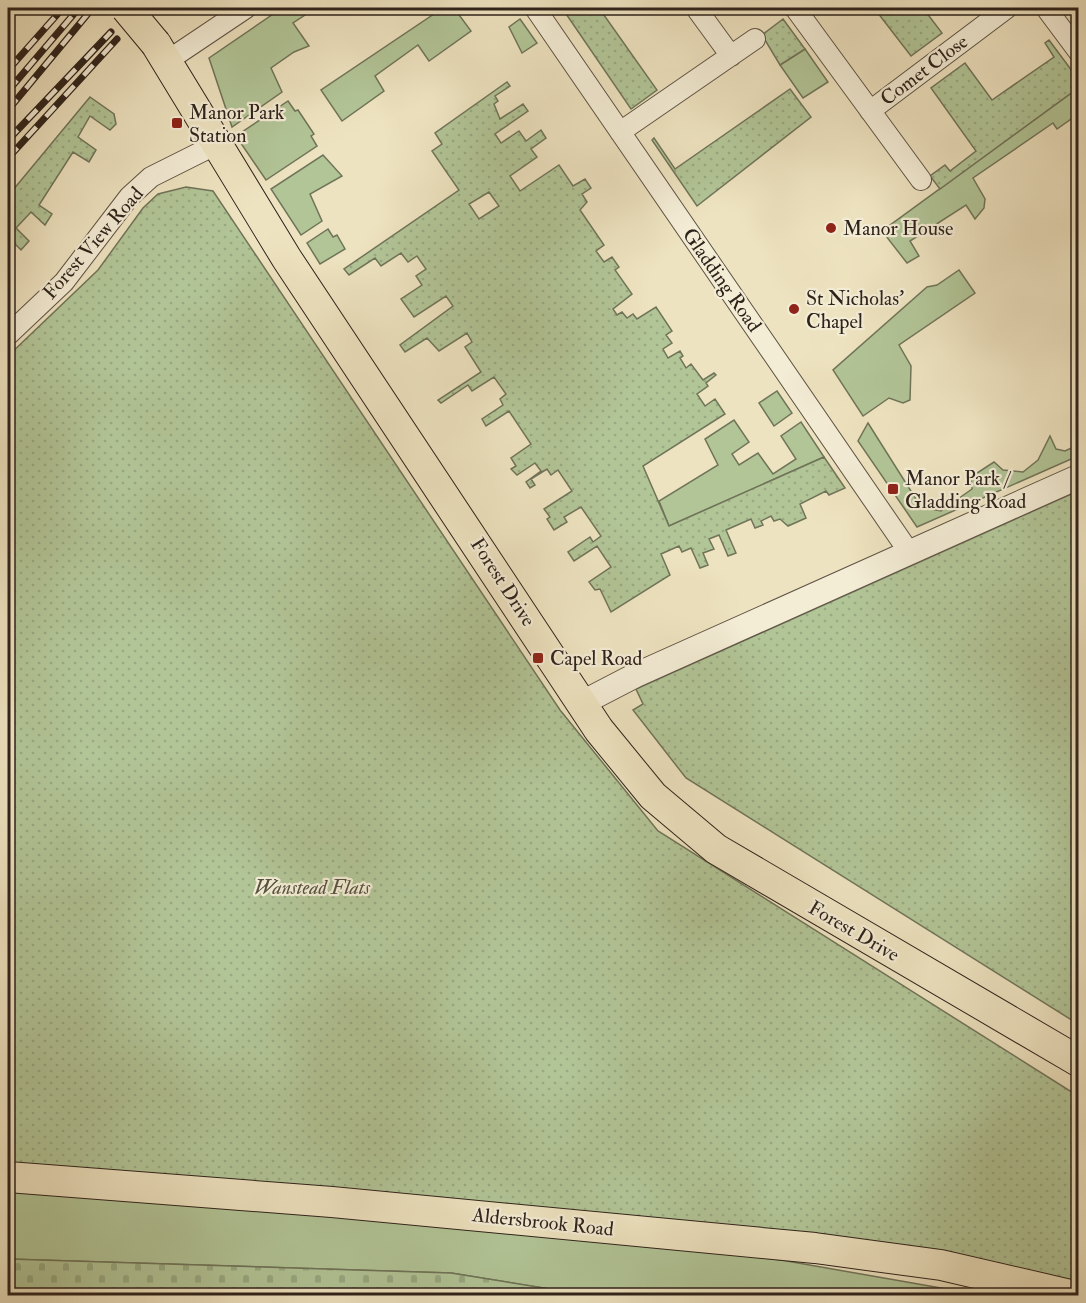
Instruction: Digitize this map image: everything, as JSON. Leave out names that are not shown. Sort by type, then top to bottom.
[{"type":"main road","name":"Forest Drive","points":[[126,8],[162,53],[301,281],[599,730],[653,796],[675,818],[716,849],[1078,1061]]},
{"type":"main road","name":"Aldersbrook Road","points":[[8,1177],[332,1202],[815,1248],[941,1265],[1075,1296]]},
{"type":"street","points":[[162,53],[246,8]]},
{"type":"street","name":"Gladding Road","points":[[535,8],[909,552]]},
{"type":"street","points":[[696,8],[731,56]]},
{"type":"street","name":"Comet Close","points":[[795,8],[921,180]]},
{"type":"street","name":"Comet Close","points":[[870,111],[1007,8]]},
{"type":"street","points":[[1046,8],[1078,51]]},
{"type":"street","points":[[620,132],[754,39]]},
{"type":"street","name":"Forest View Road","points":[[8,335],[64,282],[129,197],[152,177],[217,144]]},
{"type":"street","points":[[582,703],[636,675],[1078,477]]},
{"type":"green space","points":[[282,8],[309,8],[303,12],[305,15],[293,23],[309,46],[294,52],[271,68],[282,92],[232,127],[209,58]]},
{"type":"green space","points":[[443,8],[454,8],[471,31],[429,61],[418,45],[375,76],[384,91],[342,121],[321,90]]},
{"type":"green space","points":[[562,8],[599,8],[657,90],[631,109]]},
{"type":"green space","points":[[874,8],[923,8],[942,33],[911,56]]},
{"type":"green space","points":[[520,19],[537,43],[522,53],[509,27]]},
{"type":"green space","points":[[783,19],[805,49],[780,65],[762,35]]},
{"type":"green space","points":[[1049,40],[1078,79],[1078,88],[940,189],[930,176],[945,165],[950,171],[976,151],[931,88],[965,63],[992,100],[1054,57],[1045,43]]},
{"type":"green space","points":[[805,49],[828,82],[803,98],[780,65]]},
{"type":"green space","points":[[507,82],[510,86],[495,96],[498,101],[494,104],[500,119],[523,104],[528,111],[495,134],[501,143],[519,131],[526,141],[541,130],[546,138],[531,149],[537,157],[510,176],[520,191],[559,165],[573,186],[585,179],[591,188],[582,194],[587,202],[580,210],[604,245],[596,251],[604,262],[612,257],[619,267],[615,270],[632,294],[613,309],[617,315],[622,312],[627,318],[633,314],[637,319],[656,307],[672,331],[666,335],[672,343],[663,349],[668,358],[680,351],[683,356],[680,358],[686,368],[691,364],[703,380],[714,373],[716,375],[706,383],[708,386],[697,394],[705,406],[715,399],[725,414],[643,466],[669,526],[824,457],[845,488],[829,495],[826,491],[800,504],[806,518],[788,526],[780,519],[774,521],[771,516],[761,521],[763,525],[755,528],[751,519],[726,530],[736,553],[728,556],[719,535],[709,539],[714,549],[703,553],[708,565],[700,568],[691,548],[682,552],[679,546],[661,554],[670,575],[611,612],[600,589],[595,590],[589,582],[611,567],[597,546],[574,561],[568,552],[590,537],[593,542],[601,536],[581,507],[564,517],[567,522],[554,530],[547,519],[550,517],[544,509],[572,491],[558,470],[551,475],[547,469],[531,479],[535,485],[530,488],[526,482],[541,471],[535,463],[517,475],[511,469],[516,466],[511,458],[531,444],[509,411],[486,426],[482,419],[503,405],[500,399],[506,394],[494,377],[472,391],[468,385],[441,403],[438,400],[481,372],[465,347],[472,342],[467,333],[439,351],[427,338],[405,352],[400,345],[453,306],[446,296],[414,317],[401,299],[422,285],[416,276],[426,269],[417,256],[408,262],[401,253],[381,266],[375,258],[349,275],[344,269],[459,190],[432,151],[442,144],[435,133]],"holes":[[[489,192],[499,206],[479,219],[469,204]]]},
{"type":"green space","points":[[1078,88],[1078,114],[1057,129],[1053,123],[973,178],[985,199],[984,208],[975,219],[966,205],[910,241],[919,256],[907,263],[882,231]]},
{"type":"green space","points":[[790,89],[811,117],[697,206],[652,140],[654,138],[675,169]]},
{"type":"green space","points":[[90,97],[114,114],[116,124],[110,130],[90,116],[78,137],[96,150],[89,162],[73,152],[39,205],[52,214],[45,225],[31,212],[16,228],[29,241],[21,250],[13,242],[8,247],[8,196]]},
{"type":"green space","points":[[288,101],[295,111],[298,110],[314,134],[311,136],[317,146],[266,180],[236,136]]},
{"type":"green space","points":[[323,155],[342,176],[310,194],[322,221],[301,235],[271,189]]},
{"type":"green space","name":"Wanstead Flats","points":[[186,187],[213,191],[560,710],[658,831],[1078,1096],[1078,1289],[8,1167],[8,356],[98,270],[143,208],[158,194]]},
{"type":"green space","points":[[328,229],[333,237],[337,235],[345,249],[320,264],[307,243]]},
{"type":"green space","points":[[959,270],[975,293],[899,345],[911,366],[910,400],[903,403],[889,398],[863,416],[833,370],[927,287],[937,285]]},
{"type":"green space","points":[[777,391],[792,413],[774,426],[759,403]]},
{"type":"green space","points":[[734,420],[749,442],[732,454],[739,465],[758,453],[773,474],[796,459],[781,436],[801,422],[824,457],[669,526],[659,501],[718,465],[705,439]]},
{"type":"green space","points":[[868,423],[921,507],[941,511],[972,489],[971,477],[994,462],[1003,470],[1023,472],[1038,460],[1050,436],[1056,449],[1065,451],[1078,445],[1078,456],[917,527],[858,441]]},
{"type":"green space","points":[[1078,491],[1078,1024],[686,778],[633,710],[643,704],[636,689]]},
{"type":"green space","points":[[8,1186],[612,1241],[781,1260],[981,1295],[592,1296],[451,1273],[8,1259]]},
{"type":"green space","points":[[8,1259],[451,1273],[587,1295],[8,1295]]},
{"type":"railway","points":[[8,70],[63,8]]},
{"type":"railway","points":[[8,91],[79,8]]},
{"type":"railway","points":[[8,110],[91,10]]},
{"type":"railway","points":[[8,140],[111,32]]},
{"type":"railway","points":[[8,158],[117,39]]},
{"type":"place","name":"Manor Park Station","points":[[177,123]]},
{"type":"place","name":"Manor House","points":[[831,228]]},
{"type":"place","name":"St Nicholas' Chapel","points":[[794,309]]},
{"type":"place","name":"Manor Park / Gladding Road","points":[[893,489]]},
{"type":"place","name":"Capel Road","points":[[538,658]]}]
